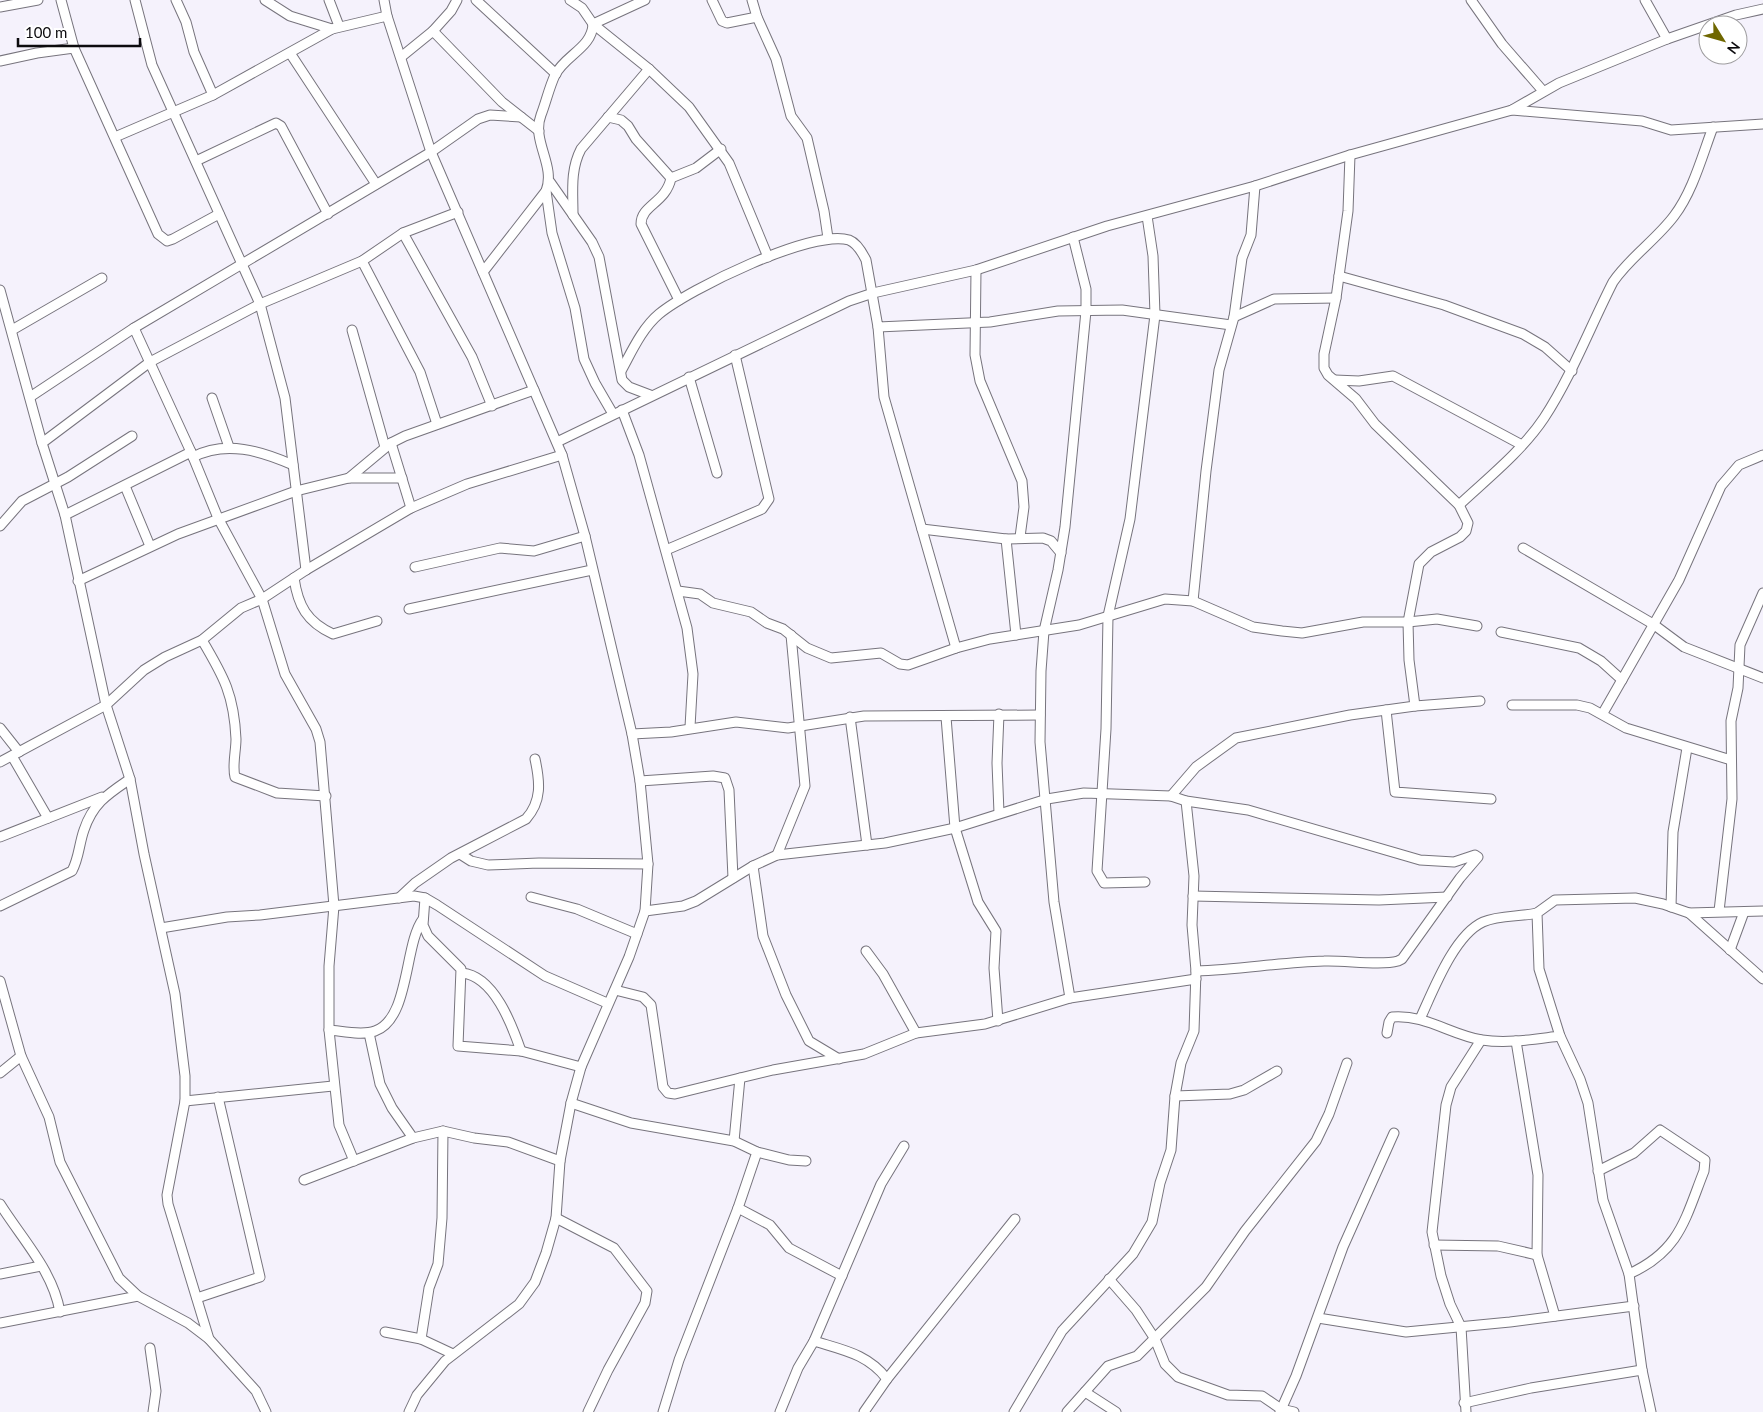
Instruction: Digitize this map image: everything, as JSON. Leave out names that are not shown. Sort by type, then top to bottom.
[{"type":"street","points":[[0,7],[38,0]]},
{"type":"street","points":[[62,0],[74,48],[99,107],[116,137],[161,238],[167,241],[173,239],[219,214]]},
{"type":"street","points":[[135,0],[152,65],[260,304],[285,398],[306,570]]},
{"type":"street","points":[[176,0],[186,22],[194,52],[213,95]]},
{"type":"street","points":[[265,0],[290,16],[335,27]]},
{"type":"street","points":[[329,0],[335,27]]},
{"type":"street","points":[[384,0],[387,16],[431,152],[562,455],[585,536],[632,734],[640,781],[648,864],[645,911],[615,990],[607,1004],[581,1066],[571,1102],[560,1161],[556,1218],[535,1282],[519,1304],[453,1354],[422,1389],[409,1412]]},
{"type":"street","points":[[401,57],[433,31],[451,11],[457,0]]},
{"type":"street","points":[[476,0],[556,74]]},
{"type":"street","points":[[570,0],[582,8],[593,24],[649,69],[689,107],[721,150],[748,206],[768,257]]},
{"type":"street","points":[[593,24],[645,0]]},
{"type":"street","points":[[712,0],[722,22],[727,23],[757,17]]},
{"type":"street","points":[[752,0],[757,17],[776,59],[791,116],[807,138],[810,147],[828,238]]},
{"type":"street","points":[[1471,0],[1502,44],[1543,91]]},
{"type":"street","points":[[1645,0],[1667,39]]},
{"type":"street","points":[[557,442],[650,395],[849,300],[976,270],[1073,237],[1201,199],[1255,186],[1350,155],[1512,110],[1543,91],[1667,39],[1711,23],[1763,10]]},
{"type":"street","points":[[116,137],[213,95],[335,27],[387,16]]},
{"type":"street","points":[[593,24],[593,33],[589,40],[556,74],[540,117],[539,130],[550,174],[548,186],[552,233],[575,308],[584,359],[613,414]]},
{"type":"street","points":[[433,31],[502,102],[539,130]]},
{"type":"street","points":[[0,62],[37,52],[74,48]]},
{"type":"street","points":[[290,53],[376,184]]},
{"type":"street","points":[[573,215],[572,172],[581,149],[649,69]]},
{"type":"street","points":[[1512,110],[1642,121],[1671,130],[1763,124]]},
{"type":"street","points":[[30,397],[134,328],[431,152],[478,119],[490,115],[521,117]]},
{"type":"street","points":[[608,118],[621,120],[628,126],[636,139],[671,178]]},
{"type":"street","points":[[196,161],[276,123],[281,126],[328,214]]},
{"type":"street","points":[[1459,505],[1522,445],[1543,419],[1572,370],[1613,282],[1621,271],[1675,215],[1686,197],[1713,127]]},
{"type":"street","points":[[679,300],[642,224],[641,217],[664,195],[671,178],[696,168],[721,150]]},
{"type":"street","points":[[1350,155],[1348,211],[1336,298],[1323,362],[1328,375],[1350,393],[1375,424],[1459,505],[1468,523],[1466,530],[1453,542],[1431,552],[1419,564],[1408,622],[1409,660],[1415,706]]},
{"type":"street","points":[[548,186],[573,215],[592,242],[599,257],[622,380],[629,387],[650,395]]},
{"type":"street","points":[[483,272],[548,186]]},
{"type":"street","points":[[1193,601],[1201,507],[1219,370],[1233,321],[1240,265],[1251,235],[1255,186]]},
{"type":"street","points":[[42,443],[150,362],[260,304],[362,261],[403,233],[458,212]]},
{"type":"street","points":[[1145,882],[1104,883],[1099,877],[1101,792],[1106,729],[1108,616],[1130,519],[1155,315],[1153,256],[1147,216]]},
{"type":"street","points":[[403,233],[472,357],[492,406]]},
{"type":"street","points":[[1070,998],[1054,902],[1040,715],[1044,631],[1061,553],[1086,311],[1086,289],[1073,237]]},
{"type":"street","points":[[621,371],[657,315],[719,277],[768,257],[828,238],[851,241],[861,250],[866,260],[878,327],[884,397],[956,648]]},
{"type":"street","points":[[362,261],[420,372],[437,424]]},
{"type":"street","points":[[976,270],[975,355],[980,381],[1022,481],[1024,507],[1020,537]]},
{"type":"street","points":[[1339,276],[1444,304],[1523,334],[1540,344],[1572,370]]},
{"type":"street","points":[[12,330],[102,278]]},
{"type":"street","points":[[0,290],[64,515],[106,705],[130,779],[144,854],[161,928],[178,1018],[185,1076],[185,1101],[167,1194],[168,1204],[209,1339]]},
{"type":"street","points":[[878,327],[976,322],[1044,312],[1129,310],[1155,315],[1233,321],[1274,299],[1336,298]]},
{"type":"street","points":[[134,328],[192,455],[218,518],[262,599],[285,674],[316,729],[320,742],[334,906],[329,966],[329,1030],[339,1125],[354,1161]]},
{"type":"street","points":[[352,330],[388,445],[412,508]]},
{"type":"street","points":[[666,550],[762,509],[768,499],[736,355]]},
{"type":"street","points":[[1334,380],[1359,381],[1393,376],[1522,445]]},
{"type":"street","points":[[689,377],[718,473]]},
{"type":"street","points":[[349,478],[388,445],[437,424],[534,390]]},
{"type":"street","points":[[212,398],[229,447]]},
{"type":"street","points":[[622,410],[639,455],[678,591],[690,648],[693,674],[690,727]]},
{"type":"street","points":[[0,526],[22,501],[55,484],[132,436]]},
{"type":"street","points":[[64,515],[192,455],[211,448],[229,447],[270,455],[293,465]]},
{"type":"street","points":[[0,762],[106,705],[144,670],[165,657],[202,640],[241,608],[262,599],[306,570],[412,508],[467,484],[562,455]]},
{"type":"street","points":[[1603,713],[1682,574],[1721,486],[1739,465],[1763,455]]},
{"type":"street","points":[[78,581],[150,546],[218,518],[296,491],[349,478],[402,478]]},
{"type":"street","points":[[125,486],[150,546]]},
{"type":"street","points":[[922,529],[1006,539],[1020,537],[1048,539],[1061,553]]},
{"type":"street","points":[[415,567],[500,548],[534,551],[585,536]]},
{"type":"street","points":[[1006,539],[1016,635]]},
{"type":"street","points":[[1523,548],[1653,624],[1684,648],[1763,678]]},
{"type":"street","points":[[409,610],[592,570]]},
{"type":"street","points":[[294,578],[300,606],[324,630],[334,634],[377,621]]},
{"type":"street","points":[[678,591],[700,594],[713,603],[751,612],[791,635],[807,648],[831,658],[880,653],[900,664],[908,665],[956,648],[1108,616],[1165,599],[1193,601],[1253,627],[1282,631],[1321,631],[1363,622],[1445,620],[1477,626]]},
{"type":"street","points":[[1719,911],[1732,800],[1731,721],[1738,688],[1738,669],[1742,639],[1763,594]]},
{"type":"street","points":[[1501,632],[1579,648],[1602,662],[1622,680]]},
{"type":"street","points":[[777,855],[804,793],[805,780],[791,635]]},
{"type":"street","points":[[202,640],[225,679],[230,692],[235,715],[235,777],[277,793],[326,796]]},
{"type":"street","points":[[1171,796],[1196,767],[1236,738],[1386,710],[1480,701]]},
{"type":"street","points":[[1512,705],[1578,705],[1603,713],[1626,728],[1731,760]]},
{"type":"street","points":[[1386,710],[1395,792],[1490,799]]},
{"type":"street","points":[[999,714],[997,763],[999,813]]},
{"type":"street","points":[[632,734],[671,732],[690,727],[736,722],[777,727],[800,726],[850,717],[1040,715]]},
{"type":"street","points":[[850,717],[867,845]]},
{"type":"street","points":[[946,717],[955,828],[981,909],[996,931],[994,968],[998,1021]]},
{"type":"street","points":[[0,728],[48,818]]},
{"type":"street","points":[[1671,906],[1673,832],[1687,748]]},
{"type":"street","points":[[399,898],[435,868],[526,819],[534,810],[540,787],[535,759]]},
{"type":"street","points":[[640,781],[713,776],[725,778],[729,790],[733,878]]},
{"type":"street","points":[[0,837],[103,797],[130,779]]},
{"type":"street","points":[[615,990],[643,997],[651,1005],[663,1087],[668,1093],[675,1094],[773,1070],[880,1050],[916,1033],[998,1021],[1070,998],[1196,975],[1285,963],[1398,961],[1410,948],[1477,859],[1477,856],[1450,863],[1420,860],[1248,810],[1171,796],[1101,792],[1079,793],[1046,799],[955,828],[867,845],[777,855],[753,866],[700,899],[683,906],[645,911]]},
{"type":"street","points":[[0,906],[72,871],[78,860],[84,829],[103,797]]},
{"type":"street","points":[[1014,1412],[1062,1331],[1133,1254],[1152,1222],[1160,1183],[1171,1150],[1175,1096],[1184,1054],[1193,1038],[1196,975],[1192,925],[1194,876],[1186,800]]},
{"type":"street","points":[[460,854],[471,861],[488,865],[549,863],[648,864]]},
{"type":"street","points":[[753,866],[763,936],[786,995],[809,1041],[840,1059]]},
{"type":"street","points":[[161,928],[227,917],[414,896],[425,898],[545,976],[607,1004]]},
{"type":"street","points":[[1193,896],[1379,900],[1447,897]]},
{"type":"street","points":[[531,897],[577,909],[637,934]]},
{"type":"street","points":[[425,898],[423,919],[428,936],[458,964],[462,973],[458,1046],[520,1051],[581,1066]]},
{"type":"street","points":[[1420,1019],[1441,972],[1471,932],[1485,921],[1537,914],[1555,900],[1636,898],[1671,906],[1689,913],[1763,979]]},
{"type":"street","points":[[1689,913],[1763,911]]},
{"type":"street","points":[[1730,950],[1744,912]]},
{"type":"street","points":[[1537,914],[1539,969],[1560,1036],[1584,1090],[1604,1200],[1629,1274],[1642,1370],[1651,1412]]},
{"type":"street","points":[[329,1030],[369,1033],[381,1029],[394,1010],[407,975],[416,930],[423,919]]},
{"type":"street","points":[[866,951],[883,974],[916,1033]]},
{"type":"street","points":[[462,973],[476,975],[497,998],[512,1027],[520,1051]]},
{"type":"street","points":[[0,982],[21,1056],[49,1117],[60,1162],[119,1278],[138,1296],[188,1323],[209,1339],[256,1390],[266,1412]]},
{"type":"street","points":[[1387,1034],[1389,1022],[1392,1018],[1420,1019],[1481,1040],[1516,1041],[1560,1036]]},
{"type":"street","points":[[369,1033],[380,1084],[392,1108],[413,1138]]},
{"type":"street","points":[[1481,1040],[1451,1087],[1446,1105],[1432,1215],[1434,1245],[1450,1304],[1461,1327],[1465,1408],[1531,1388],[1642,1370]]},
{"type":"street","points":[[1516,1041],[1538,1175],[1537,1255],[1554,1316]]},
{"type":"street","points":[[0,1073],[21,1056]]},
{"type":"street","points":[[1066,1412],[1108,1366],[1137,1356],[1206,1287],[1245,1231],[1308,1153],[1324,1127],[1347,1063]]},
{"type":"street","points":[[1175,1096],[1230,1094],[1244,1090],[1277,1070]]},
{"type":"street","points":[[734,1141],[740,1078]]},
{"type":"street","points":[[185,1101],[334,1086]]},
{"type":"street","points":[[197,1298],[260,1277],[218,1097]]},
{"type":"street","points":[[571,1102],[631,1123],[734,1141],[757,1152],[789,1160],[806,1161]]},
{"type":"street","points":[[422,1339],[430,1288],[438,1264],[442,1218],[443,1130]]},
{"type":"street","points":[[304,1180],[413,1138],[443,1130],[474,1138],[508,1142],[560,1161]]},
{"type":"street","points":[[1598,1171],[1634,1153],[1660,1130],[1705,1160],[1704,1171],[1674,1241],[1654,1262],[1629,1274]]},
{"type":"street","points":[[1280,1410],[1318,1318],[1343,1247],[1394,1133]]},
{"type":"street","points":[[780,1412],[798,1368],[814,1341],[881,1184],[904,1146]]},
{"type":"street","points":[[664,1412],[679,1360],[738,1208],[757,1152]]},
{"type":"street","points":[[0,1204],[50,1277],[57,1293],[60,1312]]},
{"type":"street","points":[[738,1208],[770,1225],[789,1248],[842,1276]]},
{"type":"street","points":[[556,1218],[614,1248],[647,1291],[645,1303],[608,1370],[588,1412]]},
{"type":"street","points":[[864,1412],[887,1379],[1015,1219]]},
{"type":"street","points":[[1434,1245],[1498,1246],[1537,1255]]},
{"type":"street","points":[[0,1274],[41,1266]]},
{"type":"street","points":[[1109,1279],[1136,1310],[1155,1339],[1166,1364],[1178,1377],[1228,1394],[1262,1396],[1280,1410],[1294,1412]]},
{"type":"street","points":[[0,1323],[138,1296]]},
{"type":"street","points":[[1318,1318],[1406,1332],[1634,1306]]},
{"type":"street","points":[[385,1332],[422,1339],[453,1354]]},
{"type":"street","points":[[814,1341],[867,1358],[878,1367],[887,1379]]},
{"type":"street","points":[[150,1348],[156,1391],[153,1412]]},
{"type":"street","points":[[1085,1392],[1116,1412]]}]
